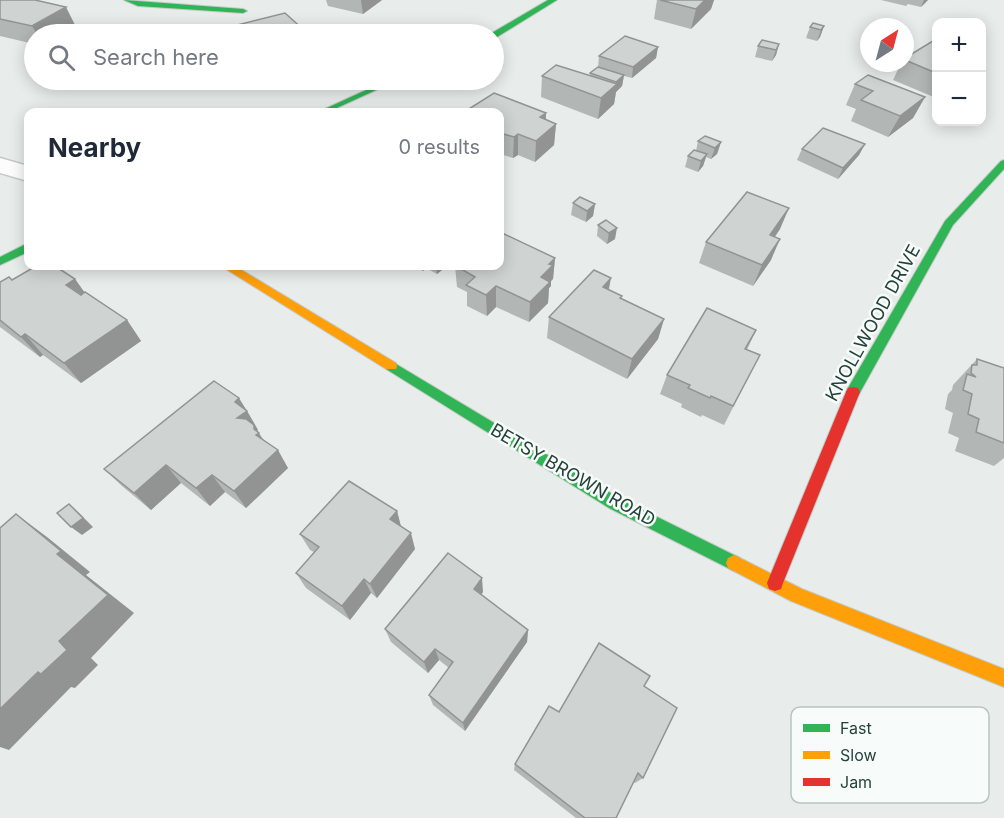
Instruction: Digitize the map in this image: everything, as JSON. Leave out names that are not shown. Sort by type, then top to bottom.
[{"type":"street","points":[[128,0],[138,4],[243,11]]},
{"type":"street","points":[[504,29],[553,0]]},
{"type":"street","points":[[331,108],[372,90]]},
{"type":"street","name":"KNOLLWOOD DRIVE","points":[[775,583],[851,396],[949,223],[1004,163]]},
{"type":"street","points":[[0,165],[24,173]]},
{"type":"street","points":[[0,261],[24,250]]},
{"type":"street","name":"BETSY BROWN ROAD","points":[[234,270],[614,503],[797,595],[1004,678]]},
{"type":"building","points":[[0,0],[35,0],[66,7],[36,24],[24,24],[0,19]]},
{"type":"building","points":[[660,0],[705,0],[696,9]]},
{"type":"building","points":[[285,13],[297,24],[242,24]]},
{"type":"building","points":[[813,23],[824,26],[821,30],[810,27]]},
{"type":"building","points":[[625,36],[658,47],[633,67],[599,56]]},
{"type":"building","points":[[762,40],[779,44],[776,50],[758,46]]},
{"type":"building","points":[[932,41],[932,71],[914,64],[914,52]]},
{"type":"building","points":[[556,65],[617,84],[601,98],[542,76]]},
{"type":"building","points":[[598,67],[624,75],[616,82],[590,73]]},
{"type":"building","points":[[868,75],[925,97],[900,116],[861,100],[873,91],[855,84]]},
{"type":"building","points":[[494,93],[546,113],[540,117],[556,124],[536,141],[518,134],[514,137],[504,134],[504,108],[470,108]]},
{"type":"building","points":[[823,128],[865,144],[843,168],[802,149]]},
{"type":"building","points":[[705,136],[721,142],[715,148],[698,141]]},
{"type":"building","points":[[694,150],[707,154],[701,161],[688,156]]},
{"type":"building","points":[[747,192],[789,208],[770,235],[780,239],[762,265],[706,242]]},
{"type":"building","points":[[580,197],[595,204],[587,211],[573,203]]},
{"type":"building","points":[[606,220],[617,228],[609,233],[598,225]]},
{"type":"building","points":[[504,234],[555,258],[549,264],[553,265],[541,277],[550,282],[530,302],[496,286],[486,295],[466,285],[475,277],[463,270],[504,270]]},
{"type":"building","points":[[29,270],[61,270],[75,279],[66,285],[81,295],[85,292],[127,320],[64,363],[25,334],[21,337],[0,320],[0,282],[9,277],[12,280]]},
{"type":"building","points":[[594,270],[611,278],[603,287],[622,296],[620,298],[664,319],[632,359],[549,317]]},
{"type":"building","points":[[707,308],[756,330],[745,349],[760,355],[733,406],[688,388],[690,385],[667,375]]},
{"type":"building","points":[[977,359],[1004,368],[1004,443],[976,432],[979,419],[968,414],[972,394],[963,390],[967,374],[976,377],[971,373],[972,365],[977,365]]},
{"type":"building","points":[[214,381],[239,398],[235,402],[247,411],[237,418],[246,419],[254,425],[254,429],[259,433],[256,435],[278,450],[234,491],[212,475],[196,488],[166,465],[134,493],[104,469]]},
{"type":"building","points":[[349,481],[397,511],[390,519],[411,533],[370,584],[364,579],[342,606],[296,573],[319,547],[300,534]]},
{"type":"building","points":[[69,504],[83,518],[71,527],[57,513]]},
{"type":"building","points":[[16,514],[61,551],[57,554],[108,595],[59,641],[67,650],[41,674],[38,672],[0,709],[0,528]]},
{"type":"building","points":[[448,553],[482,578],[474,589],[528,630],[463,723],[429,695],[453,662],[435,649],[424,662],[385,629]]},
{"type":"building","points":[[599,643],[650,676],[644,686],[677,708],[643,778],[638,773],[616,818],[585,818],[515,764],[549,706],[559,712]]},
{"type":"traffic: fast","points":[[128,0],[138,4],[243,11]]},
{"type":"traffic: fast","points":[[504,29],[553,0]]},
{"type":"traffic: fast","points":[[331,108],[372,90]]},
{"type":"traffic: fast","points":[[853,392],[949,223],[1004,163]]},
{"type":"traffic: fast","points":[[0,261],[24,250]]},
{"type":"traffic: fast","points":[[391,366],[614,503],[734,563]]},
{"type":"traffic: slow","points":[[234,270],[391,366]]},
{"type":"traffic: slow","points":[[734,563],[797,595],[1004,678]]},
{"type":"traffic: jam","points":[[775,583],[853,392]]}]
